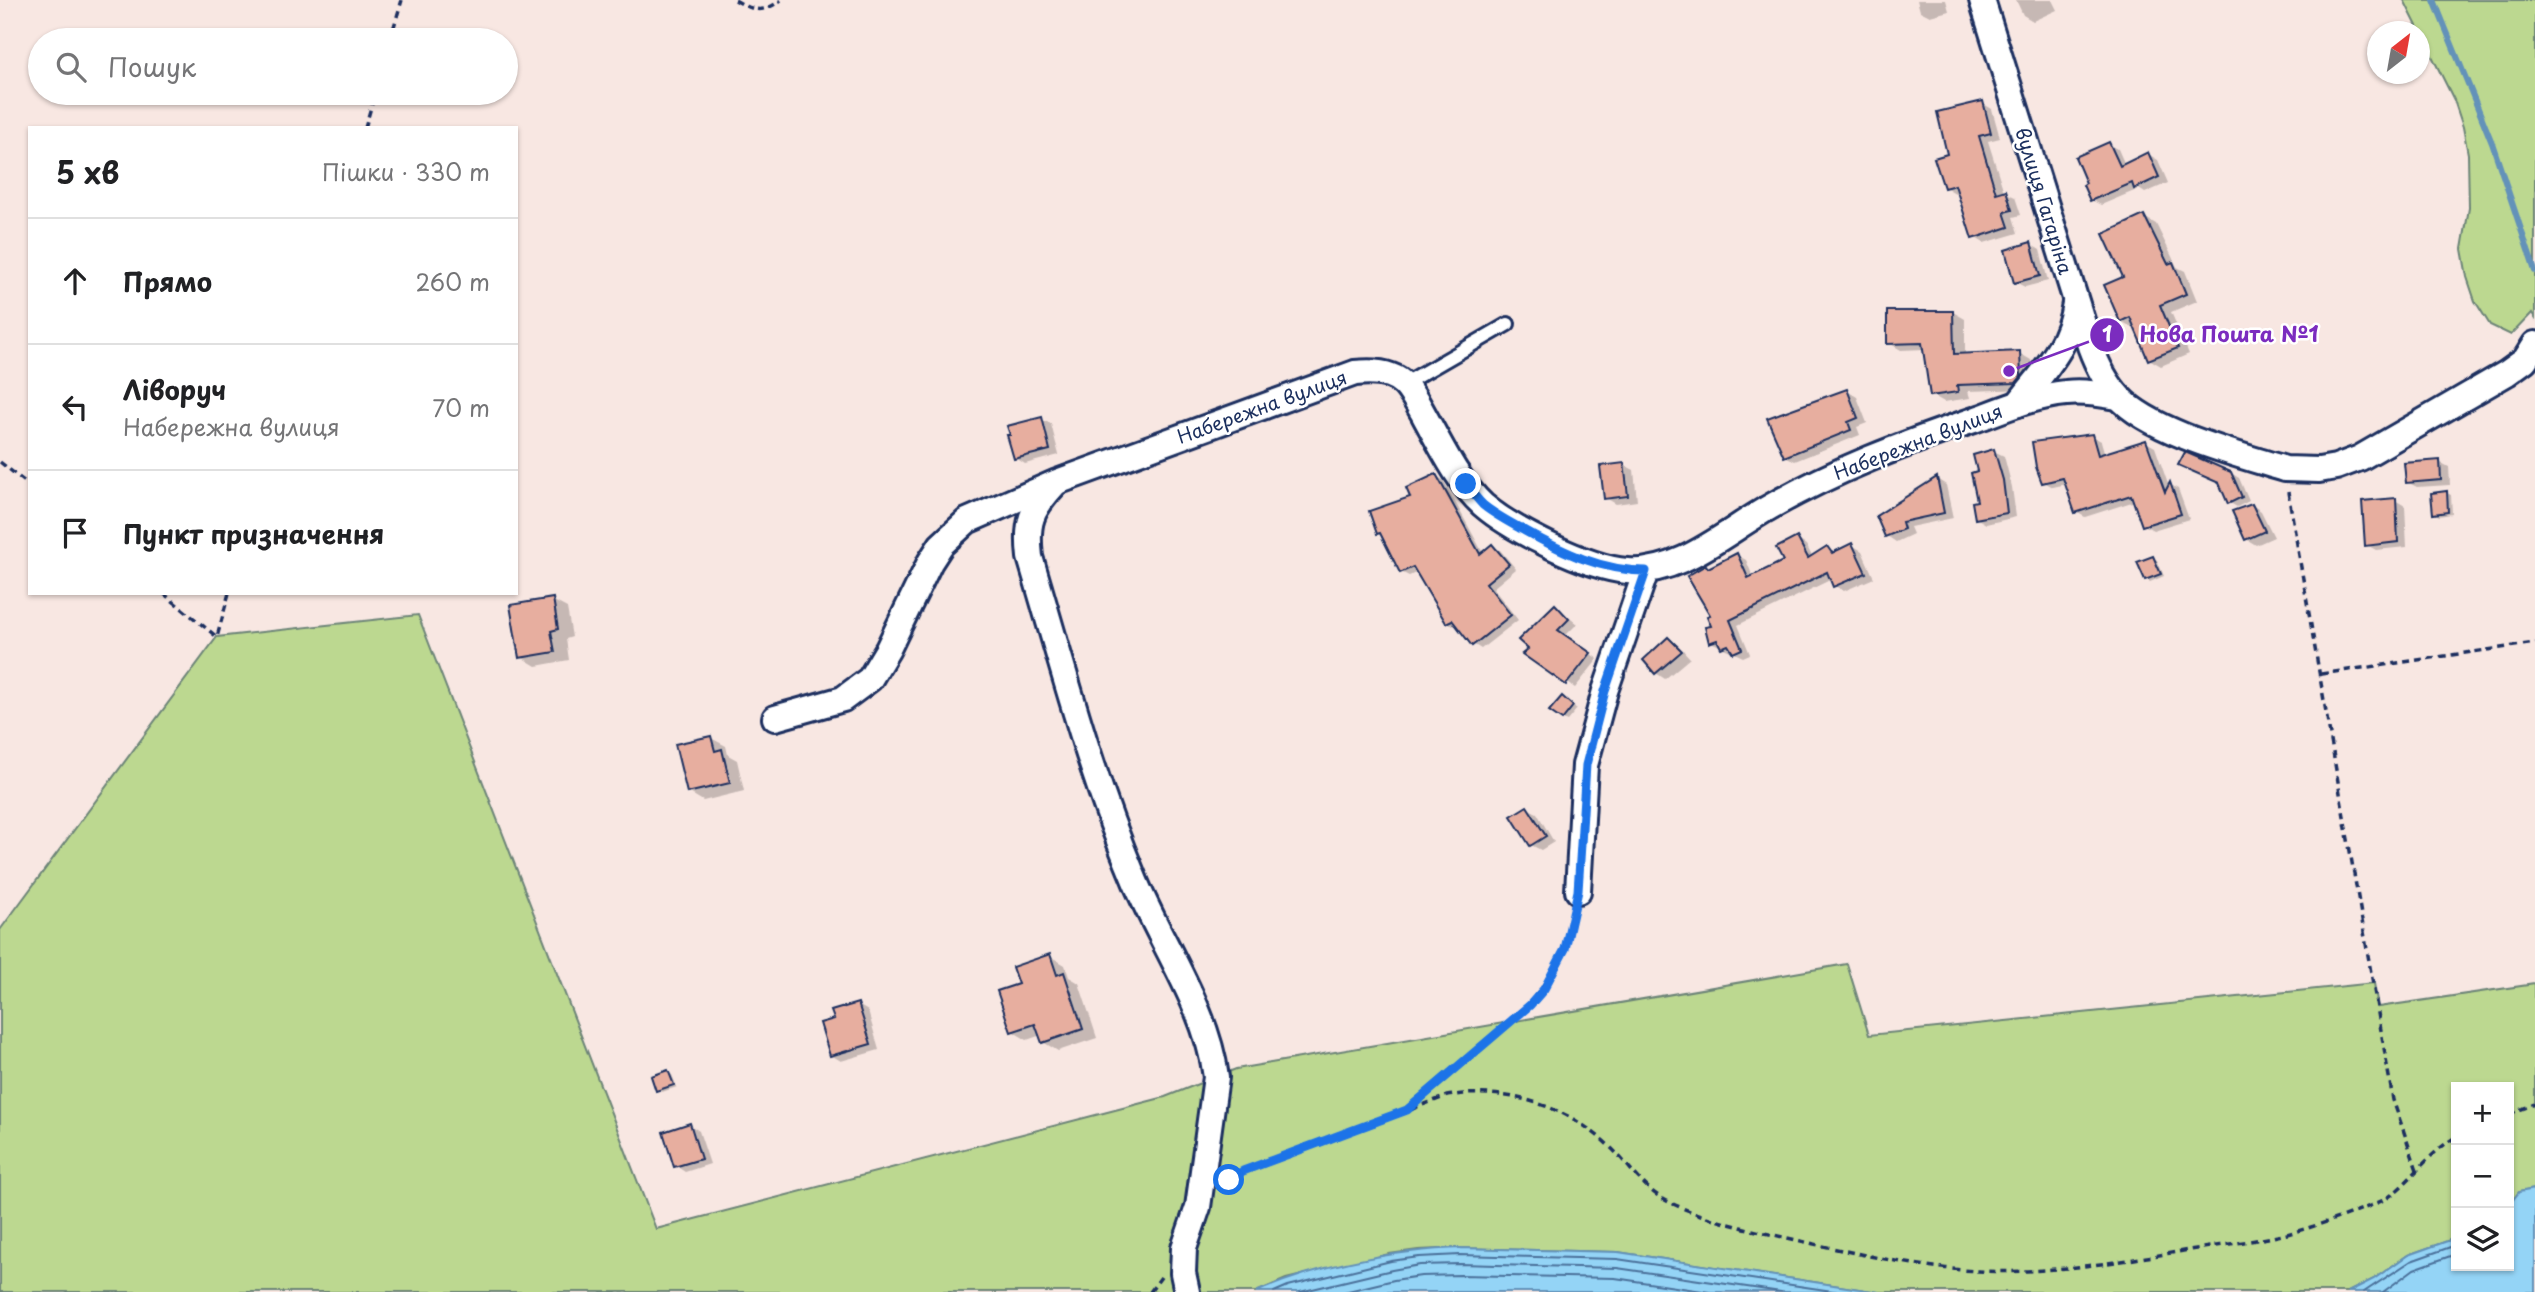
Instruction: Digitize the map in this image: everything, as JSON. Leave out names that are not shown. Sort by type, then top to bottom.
[{"type":"street","name":"вулиця Гагаріна","points":[[1982,0],[2075,302],[2097,365],[2118,397]]},
{"type":"street","points":[[2018,404],[2064,343],[2073,320],[2075,302]]},
{"type":"street","points":[[2118,397],[2136,412],[2163,427],[2231,452],[2285,469],[2319,470],[2360,458],[2507,373],[2525,359],[2535,344]]},
{"type":"street","name":"Набережна вулиця","points":[[775,718],[843,699],[870,679],[888,649],[930,562],[953,533],[982,513],[1057,482],[1355,373],[1374,371],[1404,384],[1451,463],[1483,504],[1536,537],[1585,561],[1625,571],[1646,571],[1667,566],[1688,557],[1767,508],[1859,462],[2018,404],[2068,392],[2118,397]]},
{"type":"street","points":[[1057,482],[1038,503],[1029,522],[1030,557],[1110,818],[1134,879],[1196,1011],[1213,1056],[1216,1077],[1198,1207],[1184,1248],[1185,1282]]},
{"type":"street","points":[[1578,891],[1586,765],[1605,691],[1646,571]]},
{"type":"lane","points":[[1404,384],[1508,324]]},
{"type":"path","points":[[394,28],[402,0]]},
{"type":"path","points":[[734,0],[753,11],[771,8],[781,0]]},
{"type":"path","points":[[366,126],[372,105]]},
{"type":"path","points":[[0,462],[28,484]]},
{"type":"path","points":[[2285,469],[2393,1100],[2417,1170]]},
{"type":"path","points":[[166,595],[217,636],[228,595]]},
{"type":"path","points":[[2321,674],[2535,643]]},
{"type":"path","points":[[1407,1110],[1530,1005],[1544,989],[1565,949],[1578,891]]},
{"type":"path","points":[[1198,1207],[1243,1171],[1447,1096],[1482,1092],[1520,1097],[1558,1112],[1607,1144],[1652,1192],[1696,1214],[1746,1229],[1880,1258],[1978,1271],[2092,1266],[2287,1234],[2386,1199],[2401,1189],[2435,1151],[2451,1140]]},
{"type":"path","points":[[2514,1112],[2535,1104]]},
{"type":"green space","points":[[2404,0],[2535,0],[2535,318],[2532,313],[2511,335],[2490,325],[2475,301],[2467,277],[2462,249],[2469,208],[2468,154],[2463,127],[2454,100],[2430,52],[2430,21],[2414,21]]},
{"type":"green space","points":[[418,615],[656,1229],[1165,1097],[1236,1069],[1847,964],[1869,1035],[2374,983],[2378,1007],[2535,984],[2535,1189],[2519,1192],[2514,1198],[2514,1082],[2451,1082],[2451,1240],[2408,1255],[2374,1279],[2348,1292],[1878,1292],[1618,1252],[1459,1248],[1389,1254],[1286,1279],[1256,1292],[0,1292],[0,930],[217,637]]},
{"type":"water","points":[[2535,1189],[2535,1292],[2348,1292],[2374,1279],[2408,1255],[2451,1240],[2451,1271],[2514,1271],[2514,1198],[2519,1192]]},
{"type":"water","points":[[1459,1248],[1618,1252],[1879,1292],[1256,1292],[1305,1274],[1356,1261],[1407,1252]]},
{"type":"building","points":[[1983,101],[1991,133],[1979,136],[1996,193],[2006,190],[2012,210],[2004,212],[2009,227],[1972,239],[1955,185],[1944,188],[1934,158],[1947,154],[1937,112]]},
{"type":"building","points":[[2109,142],[2120,166],[2148,152],[2159,177],[2134,189],[2132,183],[2090,201],[2075,157]]},
{"type":"building","points":[[2144,215],[2168,264],[2173,262],[2186,294],[2160,305],[2178,348],[2148,360],[2130,317],[2120,322],[2104,285],[2123,277],[2103,234]]},
{"type":"building","points":[[2031,242],[2040,276],[2014,283],[2005,250]]},
{"type":"building","points":[[1887,311],[1953,311],[1954,354],[2020,351],[2021,377],[2016,383],[1957,385],[1958,392],[1930,396],[1922,343],[1887,344]]},
{"type":"building","points":[[1847,389],[1858,418],[1848,422],[1851,430],[1784,457],[1767,418]]},
{"type":"building","points":[[1042,417],[1050,450],[1014,459],[1007,426]]},
{"type":"building","points":[[2092,434],[2098,455],[2146,440],[2165,492],[2170,482],[2181,514],[2142,526],[2131,495],[2075,513],[2063,478],[2042,483],[2032,442]]},
{"type":"building","points":[[1994,449],[2003,480],[2007,513],[1975,519],[1972,502],[1977,501],[1971,473],[1977,471],[1973,455]]},
{"type":"building","points":[[2185,452],[2231,472],[2242,497],[2228,504],[2219,483],[2178,465]]},
{"type":"building","points":[[2440,460],[2441,480],[2406,483],[2404,463]]},
{"type":"building","points":[[1624,463],[1628,496],[1604,499],[1600,466]]},
{"type":"building","points":[[1436,474],[1480,554],[1492,544],[1509,564],[1486,583],[1511,615],[1472,646],[1452,620],[1446,623],[1413,567],[1400,573],[1380,533],[1377,534],[1369,511],[1410,497],[1406,488]]},
{"type":"building","points":[[1937,477],[1944,513],[1902,522],[1904,529],[1885,537],[1876,516]]},
{"type":"building","points":[[2447,491],[2448,512],[2433,514],[2431,493]]},
{"type":"building","points":[[2396,498],[2398,542],[2365,546],[2362,501]]},
{"type":"building","points":[[2252,504],[2265,531],[2245,540],[2232,511]]},
{"type":"building","points":[[1797,537],[1808,558],[1827,546],[1832,553],[1852,543],[1866,573],[1833,587],[1827,572],[1730,620],[1742,649],[1733,653],[1728,645],[1721,648],[1717,640],[1709,643],[1705,627],[1711,626],[1707,616],[1710,615],[1687,576],[1737,553],[1748,578],[1783,561],[1776,548]]},
{"type":"building","points":[[2153,556],[2161,574],[2145,580],[2137,562]]},
{"type":"building","points":[[553,598],[558,629],[551,631],[555,652],[519,658],[510,605]]},
{"type":"building","points":[[1555,604],[1569,619],[1558,630],[1591,653],[1566,685],[1522,654],[1528,649],[1518,640]]},
{"type":"building","points":[[1668,637],[1682,651],[1655,674],[1643,660]]},
{"type":"building","points":[[1562,696],[1573,706],[1562,720],[1549,711]]},
{"type":"building","points":[[711,736],[715,751],[722,749],[730,783],[687,793],[675,744]]},
{"type":"building","points":[[1527,806],[1546,836],[1530,846],[1511,816]]},
{"type":"building","points":[[1050,954],[1057,975],[1064,972],[1083,1029],[1042,1043],[1035,1024],[1011,1032],[997,991],[1018,984],[1012,967]]},
{"type":"building","points":[[858,1003],[871,1044],[830,1056],[820,1023],[834,1019],[831,1011]]},
{"type":"building","points":[[668,1070],[674,1085],[656,1091],[651,1076]]},
{"type":"building","points":[[690,1123],[701,1159],[674,1167],[663,1132]]},
{"type":"waterway","points":[[2434,0],[2492,143],[2535,271]]},
{"type":"place","name":"Нова Пошта №1","points":[[2009,371]]},
{"type":"route","points":[[1229,1180],[1243,1171],[1260,1167],[1407,1110],[1530,1005],[1544,989],[1565,949],[1578,891],[1586,765],[1605,691],[1646,571],[1606,567],[1566,552],[1506,521],[1483,504],[1466,484]]}]
